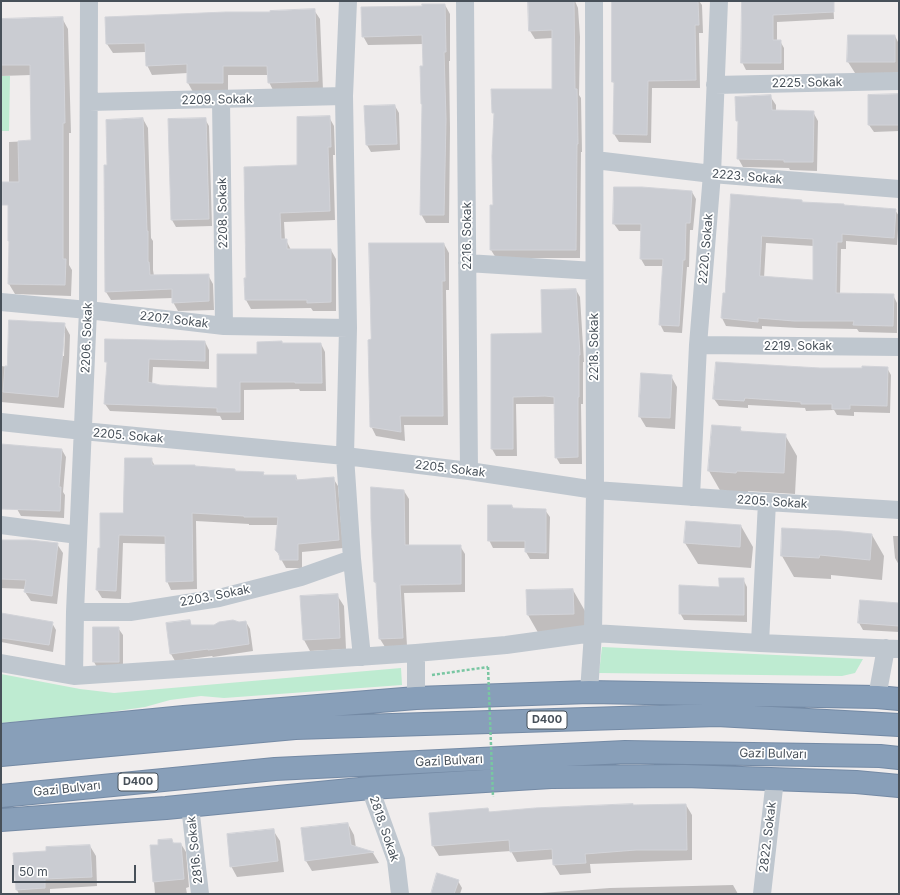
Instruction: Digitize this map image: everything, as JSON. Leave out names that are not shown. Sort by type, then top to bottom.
[{"type":"highway","points":[[1,735],[263,710],[416,687],[589,692],[877,697],[899,699]]},
{"type":"highway","points":[[124,723],[195,736],[263,710]]},
{"type":"highway","name":"D400","points":[[1,755],[295,728],[717,715],[899,724]]},
{"type":"highway","name":"Gazi Bulvarı","points":[[1,796],[275,769],[625,752],[880,756],[899,758]]},
{"type":"highway","points":[[190,806],[275,769],[370,788]]},
{"type":"highway","points":[[1,820],[190,806],[370,788],[550,777],[686,776],[856,782],[899,786]]},
{"type":"street","name":"2206. Sokak","points":[[74,676],[74,612],[88,310],[89,1]]},
{"type":"street","points":[[348,1],[344,96],[348,328],[345,456],[352,559],[362,657]]},
{"type":"street","name":"2216. Sokak","points":[[465,1],[469,471]]},
{"type":"street","name":"2218. Sokak","points":[[589,692],[593,633],[595,490],[594,1]]},
{"type":"street","name":"2220. Sokak","points":[[691,496],[698,345],[712,174],[719,1]]},
{"type":"street","name":"2225. Sokak","points":[[715,84],[899,81]]},
{"type":"street","name":"2209. Sokak","points":[[89,102],[344,96]]},
{"type":"street","name":"2208. Sokak","points":[[221,100],[224,326]]},
{"type":"street","name":"2223. Sokak","points":[[595,160],[712,174],[899,189]]},
{"type":"street","points":[[467,263],[594,271]]},
{"type":"street","name":"2207. Sokak","points":[[1,302],[88,310],[224,326],[348,328]]},
{"type":"street","name":"2219. Sokak","points":[[698,345],[899,347]]},
{"type":"street","name":"2205. Sokak","points":[[1,422],[345,456],[469,471],[595,490],[899,510]]},
{"type":"street","points":[[760,643],[767,502]]},
{"type":"street","points":[[1,525],[78,535]]},
{"type":"street","name":"2203. Sokak","points":[[74,612],[130,612],[219,598],[300,577],[352,559]]},
{"type":"street","points":[[1,663],[74,676],[416,653],[506,645],[593,633],[892,649],[877,697]]},
{"type":"street","points":[[416,653],[416,687]]},
{"type":"street","name":"2822. Sokak","points":[[762,894],[775,779]]},
{"type":"street","name":"2818. Sokak","points":[[370,788],[396,860],[400,894]]},
{"type":"street","name":"2816. Sokak","points":[[190,806],[200,894]]},
{"type":"path","points":[[416,687],[488,667],[493,797]]},
{"type":"green space","points":[[1,76],[10,76],[9,131],[1,131]]},
{"type":"green space","points":[[602,647],[863,659],[855,673],[842,676],[599,673]]},
{"type":"green space","points":[[401,668],[402,685],[224,698],[201,696],[170,700],[145,707],[89,715],[1,723],[1,674],[80,689],[114,693]]},
{"type":"building","points":[[528,1],[574,1],[575,89],[577,89],[578,144],[576,250],[490,250],[490,205],[493,205],[492,156],[494,113],[492,113],[491,89],[552,89],[552,30],[529,31]]},
{"type":"building","points":[[612,1],[698,1],[699,25],[695,25],[696,80],[648,81],[647,135],[613,134],[614,82],[612,82]]},
{"type":"building","points":[[742,1],[834,1],[834,12],[773,15],[773,40],[781,40],[781,63],[741,63]]},
{"type":"building","points":[[422,4],[445,4],[446,52],[444,52],[446,119],[444,215],[420,215],[422,104],[420,66],[423,66],[422,35],[362,37],[361,7],[422,6]]},
{"type":"building","points":[[315,9],[318,81],[268,83],[267,66],[223,66],[223,83],[187,83],[187,64],[146,66],[145,43],[106,44],[105,17],[226,12],[270,12]]},
{"type":"building","points":[[63,17],[65,123],[63,123],[63,259],[66,259],[65,285],[8,284],[8,205],[2,205],[2,182],[19,182],[18,141],[31,140],[30,65],[1,65],[1,19]]},
{"type":"building","points":[[848,35],[895,35],[895,62],[847,62]]},
{"type":"building","points":[[899,94],[899,125],[868,125],[868,95]]},
{"type":"building","points":[[771,95],[772,110],[814,111],[813,162],[737,159],[738,121],[736,121],[735,97]]},
{"type":"building","points":[[395,105],[397,144],[366,145],[364,106]]},
{"type":"building","points":[[330,116],[331,147],[328,147],[330,211],[280,213],[281,239],[287,239],[287,249],[331,249],[331,302],[307,303],[307,300],[245,300],[244,167],[297,165],[297,117]]},
{"type":"building","points":[[143,118],[148,262],[150,275],[209,274],[209,301],[172,303],[172,289],[105,292],[104,165],[107,165],[106,120]]},
{"type":"building","points":[[206,118],[209,219],[171,220],[168,119]]},
{"type":"building","points":[[614,187],[642,187],[692,191],[690,223],[686,223],[685,260],[683,260],[679,326],[659,325],[663,259],[640,259],[641,224],[613,224]]},
{"type":"building","points":[[731,194],[802,200],[802,202],[896,209],[894,238],[842,234],[842,242],[837,242],[836,293],[894,294],[893,326],[853,325],[854,321],[794,321],[758,318],[758,322],[721,318],[723,293],[725,293]],"holes":[[[762,236],[813,239],[813,280],[760,276]]]},
{"type":"building","points":[[369,243],[444,243],[445,281],[442,281],[443,416],[400,416],[401,432],[370,427],[368,340],[371,339]]},
{"type":"building","points":[[576,289],[580,355],[578,457],[555,458],[554,397],[545,396],[513,397],[513,449],[491,449],[491,334],[542,333],[541,290]]},
{"type":"building","points":[[9,320],[65,323],[58,397],[3,392],[5,366],[7,366]]},
{"type":"building","points":[[105,339],[205,341],[205,361],[149,359],[148,382],[160,385],[217,388],[217,354],[257,354],[257,342],[282,341],[282,343],[321,343],[322,383],[240,382],[240,412],[217,412],[217,408],[104,404],[107,362],[105,362]]},
{"type":"building","points":[[716,362],[820,368],[862,368],[862,366],[888,367],[887,406],[850,405],[850,409],[832,409],[832,404],[801,404],[801,402],[745,398],[744,401],[713,399]]},
{"type":"building","points":[[641,373],[672,375],[670,418],[639,417]]},
{"type":"building","points":[[712,425],[741,427],[740,431],[786,434],[784,473],[737,471],[736,473],[708,471]]},
{"type":"building","points":[[1,444],[62,449],[59,487],[61,487],[60,511],[1,509]]},
{"type":"building","points":[[125,458],[152,458],[152,465],[195,465],[235,469],[235,471],[264,472],[263,475],[296,475],[296,480],[334,477],[339,540],[298,544],[298,560],[280,560],[279,554],[275,550],[278,517],[244,517],[192,513],[193,581],[166,582],[165,536],[119,535],[116,591],[96,590],[98,548],[100,548],[100,513],[123,513]]},
{"type":"building","points":[[371,487],[404,490],[405,545],[461,545],[461,584],[400,585],[403,638],[379,639],[376,582],[374,582]]},
{"type":"building","points":[[488,505],[512,505],[512,508],[546,509],[546,553],[525,552],[525,541],[488,541]]},
{"type":"building","points":[[686,521],[741,525],[740,547],[684,543]]},
{"type":"building","points":[[782,528],[872,534],[870,560],[820,555],[819,558],[781,556]]},
{"type":"building","points":[[1,540],[30,540],[58,543],[52,596],[24,592],[26,580],[1,579]]},
{"type":"building","points":[[719,578],[744,578],[744,615],[679,614],[679,585],[719,587]]},
{"type":"building","points":[[573,589],[574,614],[527,615],[526,590]]},
{"type":"building","points":[[338,594],[340,638],[303,640],[300,596]]},
{"type":"building","points":[[860,600],[899,603],[899,626],[858,623]]},
{"type":"building","points":[[1,613],[53,622],[49,645],[1,638]]},
{"type":"building","points":[[190,620],[191,625],[214,625],[219,622],[233,620],[239,622],[246,621],[249,644],[170,654],[166,623]]},
{"type":"building","points":[[93,627],[119,627],[119,662],[93,662]]},
{"type":"building","points":[[633,804],[686,804],[687,850],[636,850],[585,854],[586,863],[553,865],[552,849],[510,852],[509,840],[432,846],[429,813],[488,808],[489,812],[535,808]]},
{"type":"building","points":[[348,823],[351,845],[374,852],[305,861],[301,828]]},
{"type":"building","points":[[274,829],[278,861],[230,867],[227,834]]},
{"type":"building","points":[[172,839],[173,843],[181,843],[184,879],[153,882],[150,845],[158,845],[158,840]]},
{"type":"building","points":[[90,845],[92,877],[45,879],[45,888],[16,890],[13,853],[46,851],[46,847]]},
{"type":"building","points":[[437,873],[459,880],[454,894],[431,894]]}]
